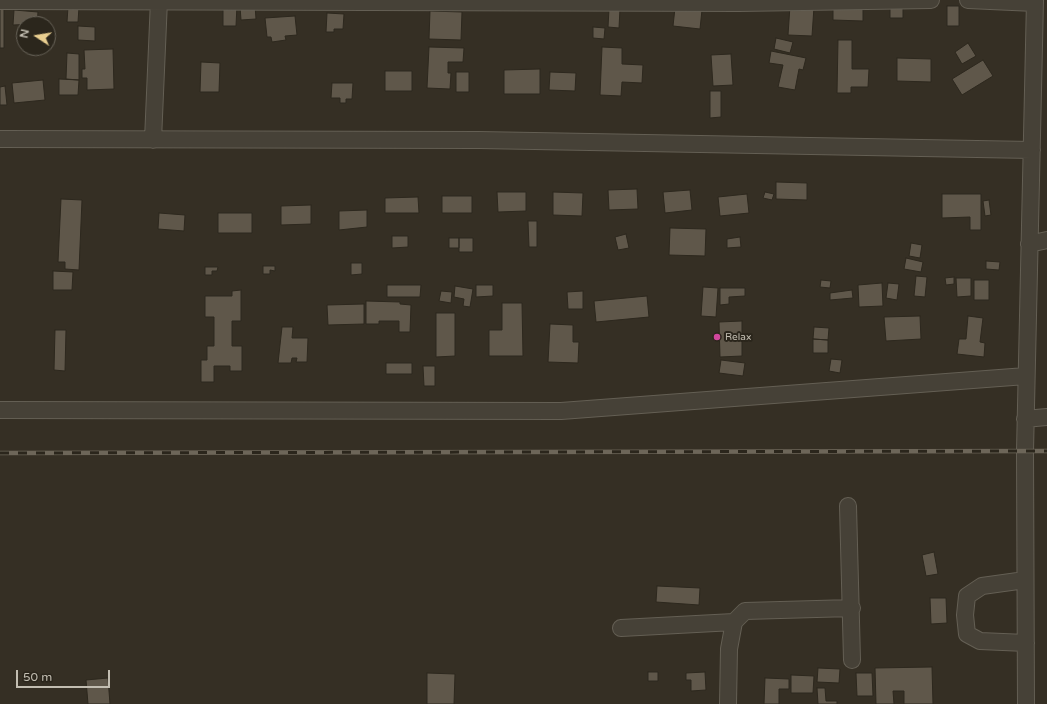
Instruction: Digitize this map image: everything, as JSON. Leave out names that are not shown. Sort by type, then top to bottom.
[{"type":"street","points":[[0,1],[739,3],[931,0]]},
{"type":"street","points":[[968,0],[1035,1],[1025,419],[1026,704]]},
{"type":"street","points":[[153,140],[159,2]]},
{"type":"street","points":[[0,139],[471,140],[1032,150]]},
{"type":"street","points":[[1029,244],[1047,240]]},
{"type":"street","points":[[0,410],[561,410],[1026,376]]},
{"type":"street","points":[[1025,419],[1047,417]]},
{"type":"street","points":[[848,506],[852,608],[852,660]]},
{"type":"street","points":[[1025,580],[982,586],[967,596],[965,615],[967,634],[980,641],[1026,643]]},
{"type":"street","points":[[728,704],[729,649],[734,622],[745,611],[852,608]]},
{"type":"street","points":[[621,628],[734,622]]},
{"type":"building","points":[[223,5],[237,5],[236,26],[223,26]]},
{"type":"building","points":[[255,5],[256,19],[241,20],[240,6]]},
{"type":"building","points":[[890,5],[903,5],[903,18],[890,18]]},
{"type":"building","points":[[0,6],[4,6],[4,48],[0,48]]},
{"type":"building","points":[[790,6],[814,7],[812,36],[788,35]]},
{"type":"building","points":[[947,6],[959,6],[959,26],[947,26]]},
{"type":"building","points":[[68,7],[79,7],[78,22],[67,22]]},
{"type":"building","points":[[833,7],[863,7],[863,21],[833,20]]},
{"type":"building","points":[[675,8],[702,10],[700,29],[673,26]]},
{"type":"building","points":[[609,9],[620,9],[619,28],[608,27]]},
{"type":"building","points":[[14,10],[38,12],[38,16],[16,16],[16,25],[13,25]]},
{"type":"building","points":[[430,11],[462,12],[461,40],[429,39]]},
{"type":"building","points":[[327,13],[344,14],[343,29],[334,29],[334,32],[326,32]]},
{"type":"building","points":[[295,16],[297,35],[285,36],[286,40],[272,42],[271,37],[267,37],[265,18]]},
{"type":"building","points":[[78,26],[95,27],[95,41],[78,40]]},
{"type":"building","points":[[593,27],[605,28],[604,39],[593,38]]},
{"type":"building","points":[[776,38],[793,42],[790,53],[774,49]]},
{"type":"building","points":[[838,40],[852,40],[852,69],[869,69],[868,87],[851,87],[851,93],[837,93]]},
{"type":"building","points":[[968,43],[976,56],[962,64],[955,52]]},
{"type":"building","points":[[429,47],[464,48],[463,62],[448,62],[448,73],[451,73],[450,89],[427,88]]},
{"type":"building","points":[[602,47],[622,48],[622,64],[643,65],[642,83],[622,82],[621,96],[600,95]]},
{"type":"building","points":[[113,49],[114,89],[87,90],[87,78],[82,78],[82,69],[85,69],[84,50]]},
{"type":"building","points":[[771,51],[806,58],[803,70],[799,69],[795,90],[778,87],[783,65],[769,63]]},
{"type":"building","points":[[67,53],[79,54],[79,80],[66,79]]},
{"type":"building","points":[[731,54],[733,85],[713,86],[711,55]]},
{"type":"building","points":[[897,58],[931,59],[931,82],[897,81]]},
{"type":"building","points":[[983,60],[993,76],[962,95],[952,79]]},
{"type":"building","points":[[201,62],[220,63],[219,92],[200,92]]},
{"type":"building","points":[[540,69],[540,94],[504,94],[504,70]]},
{"type":"building","points":[[385,71],[412,71],[412,91],[385,91]]},
{"type":"building","points":[[456,72],[469,72],[469,92],[456,92]]},
{"type":"building","points":[[550,72],[576,73],[575,91],[549,90]]},
{"type":"building","points":[[59,79],[79,80],[78,95],[59,95]]},
{"type":"building","points":[[43,80],[45,100],[14,103],[12,83]]},
{"type":"building","points":[[332,83],[353,83],[352,99],[346,99],[346,103],[340,103],[340,98],[331,98]]},
{"type":"building","points":[[5,86],[7,105],[0,105],[0,87]]},
{"type":"building","points":[[710,91],[721,91],[721,117],[710,118]]},
{"type":"building","points":[[776,182],[807,183],[807,200],[776,199]]},
{"type":"building","points":[[637,189],[638,209],[609,210],[608,190]]},
{"type":"building","points":[[690,190],[692,210],[665,213],[663,192]]},
{"type":"building","points":[[497,192],[526,192],[526,211],[498,212]]},
{"type":"building","points":[[553,192],[583,193],[582,216],[553,215]]},
{"type":"building","points":[[765,192],[774,194],[772,200],[763,198]]},
{"type":"building","points":[[747,194],[749,213],[720,216],[718,197]]},
{"type":"building","points":[[942,194],[981,194],[981,230],[970,230],[970,217],[942,218]]},
{"type":"building","points":[[442,196],[472,196],[472,213],[442,213]]},
{"type":"building","points":[[418,197],[419,213],[385,213],[385,198]]},
{"type":"building","points":[[61,199],[82,200],[79,270],[65,269],[65,262],[58,262]]},
{"type":"building","points":[[989,200],[991,215],[985,216],[983,201]]},
{"type":"building","points":[[311,205],[311,224],[281,225],[281,206]]},
{"type":"building","points":[[367,210],[367,227],[339,230],[339,211]]},
{"type":"building","points":[[159,213],[185,215],[184,231],[158,229]]},
{"type":"building","points":[[218,213],[252,213],[252,233],[218,233]]},
{"type":"building","points":[[528,221],[537,221],[537,247],[529,247]]},
{"type":"building","points":[[670,228],[706,229],[705,256],[669,255]]},
{"type":"building","points":[[626,234],[629,248],[618,250],[615,237]]},
{"type":"building","points":[[392,236],[408,236],[408,247],[392,248]]},
{"type":"building","points":[[740,237],[741,247],[727,248],[727,239]]},
{"type":"building","points":[[449,238],[459,238],[459,248],[449,248]]},
{"type":"building","points":[[459,238],[473,238],[473,252],[459,252]]},
{"type":"building","points":[[911,243],[922,245],[920,258],[909,256]]},
{"type":"building","points":[[906,258],[923,262],[921,272],[904,269]]},
{"type":"building","points":[[986,261],[1000,262],[999,270],[986,269]]},
{"type":"building","points":[[351,263],[362,263],[362,274],[351,275]]},
{"type":"building","points":[[263,266],[275,266],[275,271],[270,270],[270,274],[263,274]]},
{"type":"building","points":[[205,267],[218,267],[217,271],[212,271],[212,275],[205,275]]},
{"type":"building","points":[[53,271],[73,272],[72,290],[53,290]]},
{"type":"building","points":[[916,276],[927,277],[925,297],[914,296]]},
{"type":"building","points":[[954,277],[954,284],[946,285],[945,278]]},
{"type":"building","points":[[956,278],[971,278],[971,296],[957,297]]},
{"type":"building","points":[[821,280],[831,281],[830,288],[820,287]]},
{"type":"building","points":[[974,280],[989,280],[989,300],[974,300]]},
{"type":"building","points":[[882,283],[883,306],[859,307],[858,285]]},
{"type":"building","points":[[888,283],[899,284],[897,300],[886,298]]},
{"type":"building","points":[[387,285],[421,285],[420,297],[387,297]]},
{"type":"building","points":[[476,285],[493,285],[493,296],[476,297]]},
{"type":"building","points":[[455,286],[473,289],[470,307],[463,306],[464,299],[454,297]]},
{"type":"building","points":[[703,287],[718,288],[716,317],[701,316]]},
{"type":"building","points":[[720,288],[745,288],[745,296],[729,297],[729,304],[720,305]]},
{"type":"building","points":[[241,290],[241,321],[232,321],[232,346],[242,346],[242,371],[230,371],[230,366],[214,366],[214,382],[201,382],[201,360],[207,360],[207,346],[214,346],[214,317],[205,317],[205,296],[232,296],[232,291]]},
{"type":"building","points":[[852,290],[853,298],[830,300],[830,293]]},
{"type":"building","points":[[441,291],[452,292],[451,303],[439,301]]},
{"type":"building","points":[[583,291],[583,309],[568,309],[567,292]]},
{"type":"building","points":[[647,296],[649,317],[596,322],[594,301]]},
{"type":"building","points":[[366,301],[400,302],[400,304],[411,305],[410,332],[399,332],[399,321],[379,321],[379,324],[366,324]]},
{"type":"building","points":[[502,303],[522,303],[523,356],[489,356],[489,330],[502,330]]},
{"type":"building","points":[[364,304],[364,324],[328,325],[327,305]]},
{"type":"building","points":[[436,313],[455,313],[455,356],[436,357]]},
{"type":"building","points":[[920,316],[921,339],[886,341],[884,317]]},
{"type":"building","points":[[968,316],[983,318],[980,342],[985,343],[984,357],[957,354],[959,339],[966,339]]},
{"type":"building","points":[[742,321],[742,356],[720,357],[719,322]]},
{"type":"building","points":[[550,324],[573,325],[573,342],[579,342],[578,363],[548,362]]},
{"type":"building","points":[[282,327],[293,327],[292,338],[308,338],[307,362],[296,362],[297,358],[292,358],[291,363],[278,363]]},
{"type":"building","points":[[814,327],[829,328],[828,340],[813,339]]},
{"type":"building","points":[[55,330],[66,330],[65,371],[54,370]]},
{"type":"building","points":[[813,339],[828,340],[828,353],[813,353]]},
{"type":"building","points":[[831,359],[842,360],[840,373],[829,371]]},
{"type":"building","points":[[721,360],[745,363],[743,376],[719,373]]},
{"type":"building","points":[[386,363],[412,363],[412,374],[386,374]]},
{"type":"building","points":[[423,366],[435,366],[435,386],[424,386]]},
{"type":"building","points":[[934,552],[938,574],[926,576],[922,555]]},
{"type":"building","points":[[657,586],[700,588],[699,605],[656,602]]},
{"type":"building","points":[[930,598],[946,598],[947,623],[931,624]]},
{"type":"building","points":[[932,667],[933,704],[904,704],[904,691],[893,691],[894,704],[876,704],[875,668]]},
{"type":"building","points":[[818,668],[840,669],[839,683],[817,682]]},
{"type":"building","points":[[648,672],[658,672],[658,681],[648,681]]},
{"type":"building","points":[[705,672],[706,690],[691,691],[691,680],[686,680],[686,673]]},
{"type":"building","points":[[427,673],[455,674],[454,704],[427,704]]},
{"type":"building","points":[[856,673],[872,673],[873,696],[857,696]]},
{"type":"building","points":[[791,675],[814,676],[813,693],[791,693]]},
{"type":"building","points":[[108,678],[110,704],[88,704],[86,680]]},
{"type":"building","points":[[765,678],[789,679],[789,689],[779,689],[779,704],[764,704]]},
{"type":"building","points":[[817,688],[825,688],[826,701],[837,701],[837,704],[818,704]]},
{"type":"railway","points":[[0,453],[1047,451]]},
{"type":"place","name":"Relax","points":[[717,337]]}]
